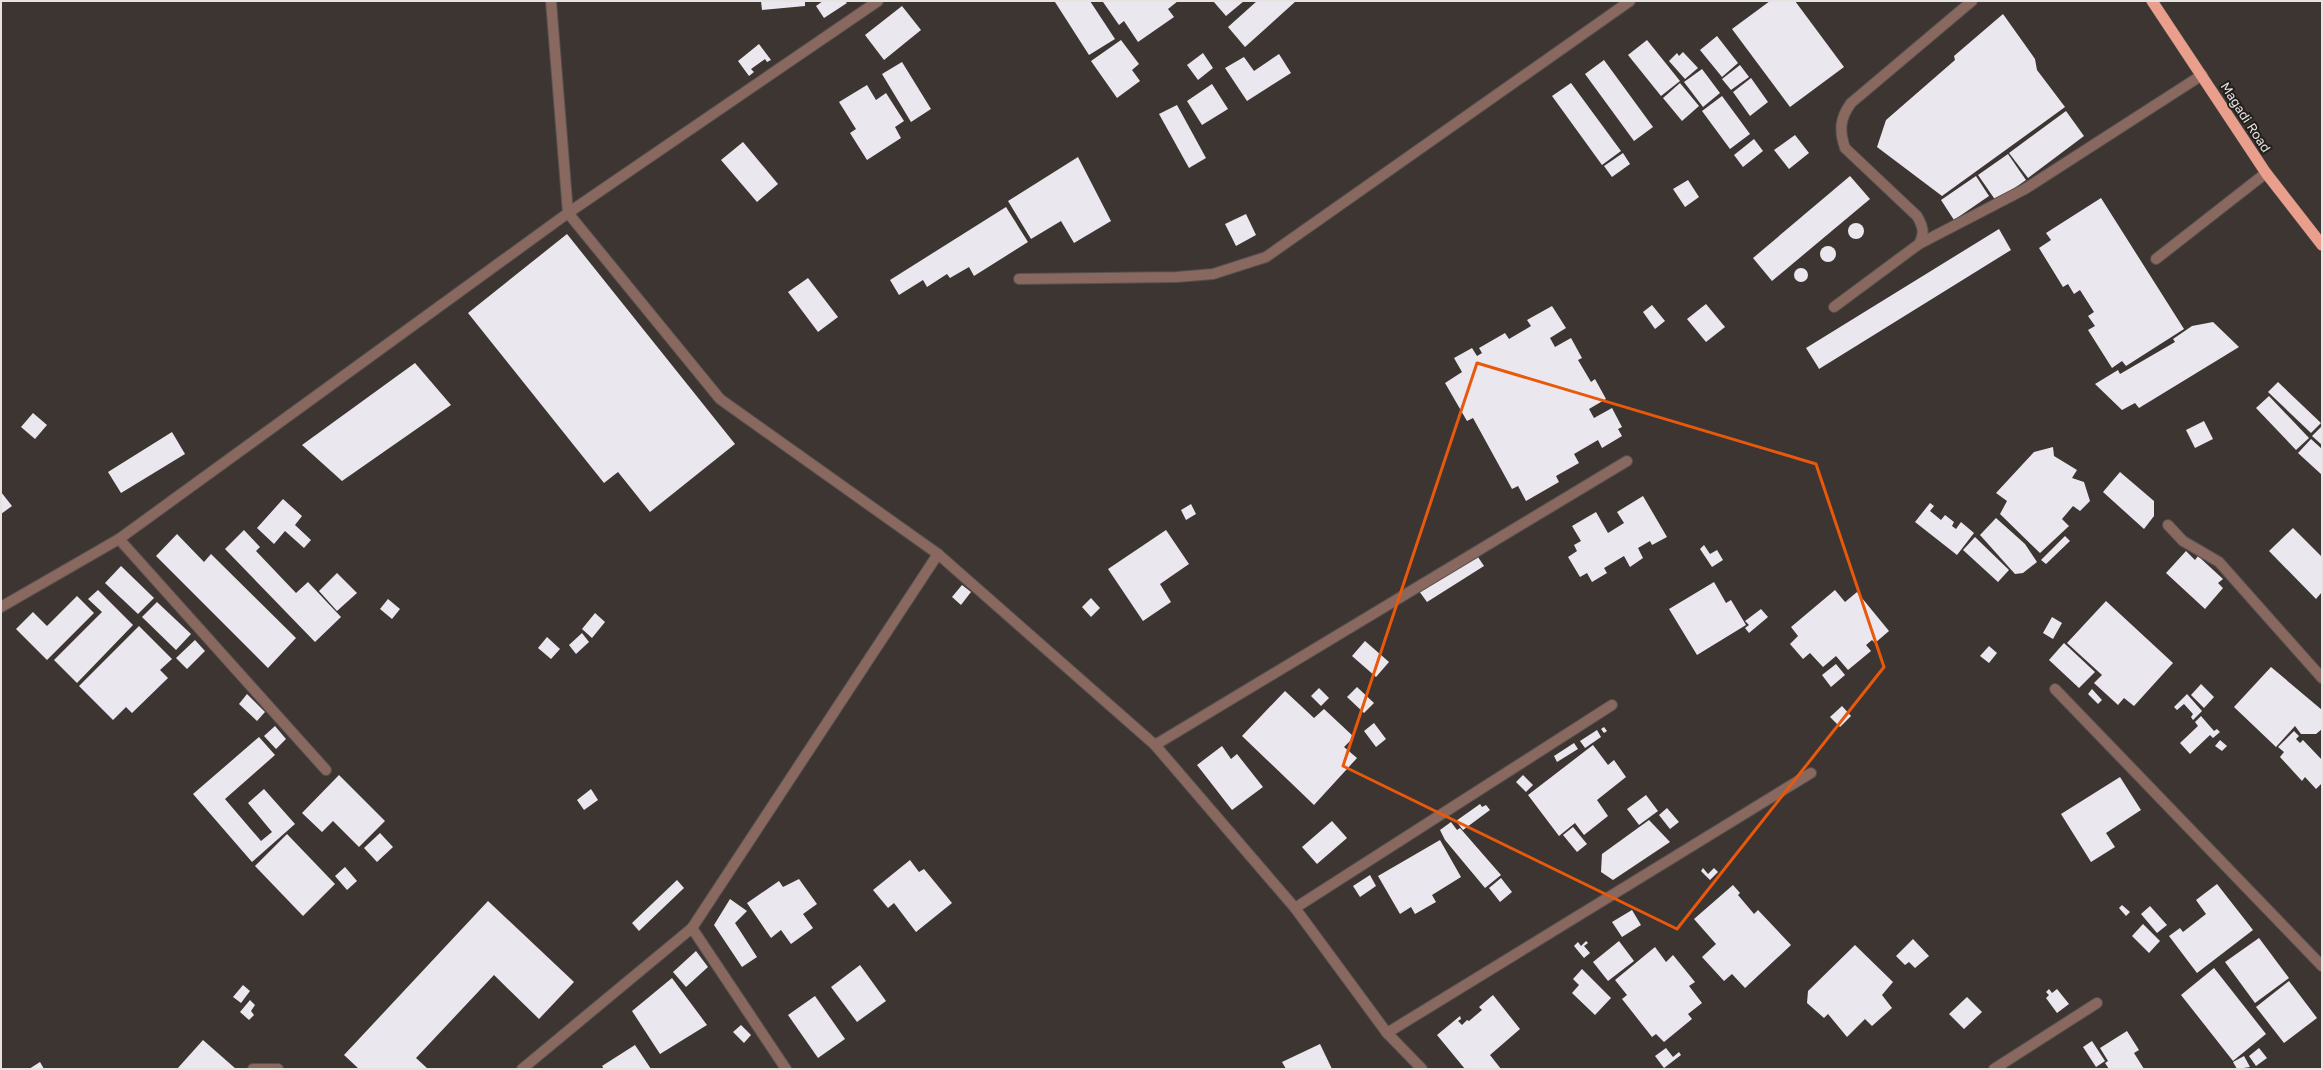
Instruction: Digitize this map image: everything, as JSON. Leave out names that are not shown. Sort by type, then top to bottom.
[{"type":"highway","name":"Magadi Road","points":[[2152,1],[2202,74],[2266,173],[2322,245]]},
{"type":"street","points":[[551,1],[568,213],[720,399],[938,554],[1156,745],[1295,908],[1388,1033],[1422,1069]]},
{"type":"street","points":[[1,607],[119,539],[568,213],[878,1]]},
{"type":"street","points":[[1019,279],[1213,274],[1266,257],[1630,1]]},
{"type":"street","points":[[1919,244],[1923,238],[1923,230],[1917,216],[1845,148],[1841,136],[1840,124],[1844,112],[1851,103],[1972,1]]},
{"type":"street","points":[[1834,307],[1919,244],[2024,189],[2202,74]]},
{"type":"street","points":[[2156,259],[2266,173]]},
{"type":"street","points":[[1156,745],[1627,461]]},
{"type":"street","points":[[2168,525],[2183,541],[2219,562],[2322,678]]},
{"type":"street","points":[[119,539],[326,770]]},
{"type":"street","points":[[522,1069],[692,928],[938,554]]},
{"type":"street","points":[[2055,689],[2322,966]]},
{"type":"street","points":[[1295,908],[1612,705]]},
{"type":"street","points":[[1388,1033],[1811,773]]},
{"type":"street","points":[[692,928],[786,1069]]},
{"type":"street","points":[[1994,1069],[2097,1003]]},
{"type":"street","points":[[253,1069],[278,1069]]},
{"type":"highlighted area","points":[[1477,363],[1816,464],[1884,667],[1677,929],[1343,766]]},
{"type":"building","points":[[761,1],[805,1],[805,6],[762,10]]},
{"type":"building","points":[[823,1],[845,1],[847,3],[824,18],[816,6]]},
{"type":"building","points":[[1090,1],[1115,39],[1089,55],[1055,2]]},
{"type":"building","points":[[1178,1],[1168,9],[1174,17],[1138,42],[1124,21],[1119,25],[1103,2]]},
{"type":"building","points":[[1213,1],[1244,1],[1226,16]]},
{"type":"building","points":[[1257,1],[1296,1],[1245,47],[1228,27]]},
{"type":"building","points":[[1770,1],[1795,1],[1844,67],[1790,107],[1732,29]]},
{"type":"building","points":[[902,6],[921,30],[884,60],[865,35]]},
{"type":"building","points":[[2003,14],[2035,59],[2037,70],[2065,107],[1942,196],[1877,147],[1886,120],[1955,60],[1954,56]]},
{"type":"building","points":[[1717,36],[1738,63],[1722,77],[1700,50]]},
{"type":"building","points":[[1121,40],[1139,64],[1132,70],[1140,81],[1117,98],[1091,61]]},
{"type":"building","points":[[1647,40],[1680,81],[1661,96],[1628,55]]},
{"type":"building","points":[[759,44],[771,60],[767,62],[765,59],[751,69],[754,72],[749,76],[738,61]]},
{"type":"building","points":[[1683,52],[1698,68],[1685,79],[1669,61],[1677,53],[1679,56]]},
{"type":"building","points":[[1203,53],[1213,68],[1198,80],[1187,65]]},
{"type":"building","points":[[1279,54],[1291,73],[1247,101],[1225,68],[1244,57],[1254,71]]},
{"type":"building","points":[[1604,60],[1653,127],[1634,141],[1585,74]]},
{"type":"building","points":[[902,62],[931,109],[911,122],[882,74]]},
{"type":"building","points":[[1740,65],[1749,77],[1731,90],[1722,79]]},
{"type":"building","points":[[1702,69],[1720,93],[1703,107],[1684,82]]},
{"type":"building","points":[[1751,78],[1768,102],[1750,116],[1733,92]]},
{"type":"building","points":[[1571,83],[1621,151],[1602,165],[1552,96]]},
{"type":"building","points":[[1680,83],[1699,106],[1682,121],[1663,98]]},
{"type":"building","points":[[1212,84],[1228,109],[1202,125],[1187,101]]},
{"type":"building","points":[[867,85],[876,100],[886,93],[904,121],[895,127],[901,138],[867,160],[850,133],[856,129],[839,102]]},
{"type":"building","points":[[1722,96],[1750,134],[1730,149],[1702,111]]},
{"type":"building","points":[[1177,105],[1206,158],[1189,168],[1159,114]]},
{"type":"building","points":[[2066,111],[2084,136],[2028,178],[2009,153]]},
{"type":"building","points":[[1795,135],[1809,153],[1789,169],[1774,150]]},
{"type":"building","points":[[1754,139],[1763,151],[1743,167],[1734,155]]},
{"type":"building","points":[[743,142],[778,184],[757,202],[721,160]]},
{"type":"building","points":[[1623,153],[1630,164],[1612,177],[1604,166]]},
{"type":"building","points":[[2008,154],[2026,180],[1996,201],[1978,175]]},
{"type":"building","points":[[1078,157],[1111,221],[1074,243],[1061,221],[1031,239],[1008,201]]},
{"type":"building","points":[[1850,176],[1870,199],[1772,281],[1753,258]]},
{"type":"building","points":[[1976,176],[1989,196],[1954,220],[1941,200]]},
{"type":"building","points":[[1688,180],[1699,197],[1685,207],[1673,189]]},
{"type":"building","points":[[2101,198],[2184,329],[2126,366],[2122,361],[2112,368],[2088,330],[2095,326],[2088,316],[2094,312],[2080,290],[2074,294],[2068,284],[2063,287],[2039,248],[2051,240],[2046,233]]},
{"type":"building","points":[[1006,207],[1028,242],[974,276],[969,267],[950,278],[947,274],[927,287],[923,280],[899,295],[890,280]]},
{"type":"building","points":[[1246,214],[1256,235],[1236,246],[1225,224]]},
{"type":"building","points":[[1853,223],[1859,223],[1864,228],[1862,237],[1859,239],[1853,239],[1848,234],[1848,228]]},
{"type":"building","points":[[1999,229],[2011,250],[1819,369],[1806,348]]},
{"type":"building","points":[[567,234],[735,444],[650,512],[618,472],[604,483],[468,313]]},
{"type":"building","points":[[1828,246],[1834,248],[1836,254],[1834,260],[1828,262],[1822,260],[1820,254],[1822,248]]},
{"type":"building","points":[[1801,268],[1806,270],[1808,275],[1806,280],[1801,282],[1796,280],[1794,275],[1796,270]]},
{"type":"building","points":[[808,278],[838,317],[818,332],[788,292]]},
{"type":"building","points":[[1706,304],[1725,327],[1706,342],[1687,319]]},
{"type":"building","points":[[1652,305],[1665,321],[1655,329],[1643,312]]},
{"type":"building","points":[[1552,306],[1566,328],[1550,338],[1555,347],[1571,338],[1582,358],[1578,360],[1591,382],[1595,379],[1606,399],[1589,409],[1594,418],[1612,408],[1622,427],[1618,429],[1622,436],[1602,448],[1598,440],[1574,454],[1579,463],[1556,476],[1559,482],[1526,501],[1518,486],[1512,489],[1473,418],[1467,421],[1445,383],[1462,372],[1454,358],[1472,348],[1477,356],[1482,353],[1479,348],[1505,333],[1509,339],[1531,326],[1527,320]]},
{"type":"building","points":[[2213,322],[2239,347],[2139,408],[2135,403],[2122,410],[2095,384],[2118,370],[2120,374],[2175,342],[2173,339],[2192,326]]},
{"type":"building","points":[[415,363],[451,405],[342,481],[302,445]]},
{"type":"building","points":[[2278,382],[2321,423],[2311,433],[2268,392]]},
{"type":"building","points":[[2269,396],[2309,438],[2296,450],[2256,408]]},
{"type":"building","points":[[33,413],[47,425],[35,439],[21,427]]},
{"type":"building","points":[[2204,421],[2213,439],[2195,448],[2186,430]]},
{"type":"building","points":[[2322,426],[2322,445],[2312,436]]},
{"type":"building","points":[[172,432],[185,454],[121,493],[108,472]]},
{"type":"building","points":[[2311,439],[2322,449],[2322,475],[2298,453]]},
{"type":"building","points":[[2053,447],[2054,456],[2077,470],[2072,478],[2084,482],[2090,501],[2080,511],[2073,506],[2062,519],[2069,526],[2040,553],[2000,514],[2007,501],[1996,493],[2034,452]]},
{"type":"building","points":[[2120,472],[2154,501],[2154,516],[2144,529],[2103,492]]},
{"type":"building","points":[[1,492],[12,506],[1,514]]},
{"type":"building","points":[[1643,496],[1667,537],[1652,545],[1650,541],[1638,548],[1643,558],[1630,567],[1624,556],[1604,568],[1607,573],[1592,582],[1587,573],[1580,577],[1568,557],[1577,551],[1574,545],[1581,541],[1572,526],[1596,512],[1608,533],[1624,523],[1617,512]]},
{"type":"building","points":[[283,499],[302,516],[295,525],[311,540],[304,548],[285,531],[274,544],[257,528]]},
{"type":"building","points":[[1930,503],[1934,506],[1930,511],[1941,520],[1945,515],[1954,522],[1952,526],[1956,529],[1961,522],[1974,533],[1957,555],[1915,522]]},
{"type":"building","points":[[1191,504],[1196,514],[1186,520],[1181,510]]},
{"type":"building","points":[[1996,518],[2025,544],[2037,562],[2023,573],[2015,574],[1980,535]]},
{"type":"building","points":[[2293,528],[2322,557],[2322,592],[2316,599],[2269,551]]},
{"type":"building","points":[[244,530],[260,547],[256,551],[296,593],[308,582],[341,617],[315,642],[225,549]]},
{"type":"building","points":[[1166,530],[1189,564],[1160,584],[1171,602],[1143,621],[1108,569]]},
{"type":"building","points":[[177,534],[204,562],[211,554],[296,638],[268,668],[156,556]]},
{"type":"building","points":[[2065,536],[2070,541],[2046,564],[2041,560]]},
{"type":"building","points":[[1975,537],[2009,570],[1998,582],[1963,550]]},
{"type":"building","points":[[1704,545],[1710,554],[1717,550],[1723,560],[1712,567],[1700,549]]},
{"type":"building","points":[[2186,551],[2195,560],[2198,556],[2223,579],[2218,583],[2223,588],[2205,609],[2166,573]]},
{"type":"building","points":[[1476,554],[1484,566],[1427,602],[1419,591]]},
{"type":"building","points":[[121,566],[154,598],[138,614],[105,583]]},
{"type":"building","points":[[337,573],[357,593],[337,611],[319,591]]},
{"type":"building","points":[[1714,582],[1726,603],[1731,600],[1746,625],[1697,655],[1669,609]]},
{"type":"building","points":[[962,585],[971,592],[961,605],[952,597]]},
{"type":"building","points":[[98,590],[133,625],[77,683],[54,660],[102,612],[88,599]]},
{"type":"building","points":[[1835,590],[1845,602],[1857,592],[1889,631],[1875,643],[1872,640],[1866,645],[1871,651],[1848,670],[1836,656],[1823,667],[1810,653],[1803,659],[1790,644],[1798,636],[1791,627]]},
{"type":"building","points":[[77,596],[94,613],[47,660],[16,629],[33,612],[47,626]]},
{"type":"building","points":[[1091,598],[1100,608],[1091,617],[1082,607]]},
{"type":"building","points":[[388,599],[400,609],[392,619],[380,609]]},
{"type":"building","points":[[2106,601],[2173,663],[2134,706],[2124,698],[2118,705],[2094,683],[2102,675],[2067,643]]},
{"type":"building","points":[[157,602],[191,634],[176,650],[142,617]]},
{"type":"building","points":[[1761,609],[1768,617],[1749,633],[1745,628],[1749,625],[1745,621]]},
{"type":"building","points":[[595,613],[605,622],[592,638],[582,629]]},
{"type":"building","points":[[2052,617],[2062,623],[2053,639],[2043,633]]},
{"type":"building","points":[[139,626],[172,659],[160,670],[168,678],[132,713],[126,707],[113,720],[79,686]]},
{"type":"building","points":[[582,633],[589,642],[576,654],[569,645]]},
{"type":"building","points":[[547,637],[560,649],[551,659],[538,648]]},
{"type":"building","points":[[195,640],[205,651],[187,669],[176,658]]},
{"type":"building","points":[[1365,641],[1389,662],[1376,677],[1352,656]]},
{"type":"building","points":[[2064,643],[2095,672],[2079,688],[2049,660]]},
{"type":"building","points":[[1989,646],[1997,653],[1989,663],[1980,656]]},
{"type":"building","points":[[1836,664],[1845,675],[1831,687],[1822,675]]},
{"type":"building","points":[[2271,667],[2322,710],[2322,729],[2316,734],[2301,734],[2295,726],[2276,747],[2234,707]]},
{"type":"building","points":[[2201,684],[2214,697],[2204,708],[2191,695]]},
{"type":"building","points":[[1357,687],[1374,703],[1364,713],[1347,697]]},
{"type":"building","points":[[1319,688],[1329,698],[1321,706],[1311,696]]},
{"type":"building","points":[[2092,689],[2102,700],[2098,704],[2088,694]]},
{"type":"building","points":[[1285,691],[1314,718],[1324,709],[1354,737],[1344,747],[1357,758],[1314,805],[1242,736]]},
{"type":"building","points":[[247,694],[265,712],[257,721],[239,704]]},
{"type":"building","points":[[2187,694],[2202,711],[2193,720],[2191,717],[2193,714],[2184,704],[2177,710],[2174,707]]},
{"type":"building","points":[[1842,706],[1851,716],[1840,727],[1830,717]]},
{"type":"building","points":[[2201,716],[2214,731],[2217,729],[2220,732],[2213,738],[2210,735],[2190,754],[2180,743],[2198,726],[2195,722]]},
{"type":"building","points":[[1374,723],[1386,739],[1376,747],[1364,731]]},
{"type":"building","points":[[275,726],[286,739],[276,749],[264,736]]},
{"type":"building","points":[[1604,727],[1607,731],[1604,733],[1601,729]]},
{"type":"building","points":[[1597,730],[1601,737],[1585,748],[1580,741]]},
{"type":"building","points":[[2294,731],[2299,736],[2296,739],[2300,743],[2303,740],[2322,760],[2322,783],[2316,789],[2305,777],[2302,781],[2280,757],[2284,752],[2278,747]]},
{"type":"building","points":[[259,737],[275,755],[225,799],[261,841],[272,832],[248,803],[264,789],[295,824],[252,862],[193,794]]},
{"type":"building","points":[[2220,740],[2227,746],[2222,751],[2215,746]]},
{"type":"building","points":[[1574,743],[1578,749],[1557,762],[1554,756]]},
{"type":"building","points":[[1593,745],[1608,765],[1614,760],[1626,777],[1597,800],[1608,816],[1584,835],[1575,823],[1559,836],[1528,795]]},
{"type":"building","points":[[1222,746],[1231,759],[1237,754],[1263,787],[1232,810],[1197,765]]},
{"type":"building","points":[[339,775],[385,821],[359,847],[333,821],[322,832],[302,813]]},
{"type":"building","points":[[1523,775],[1533,785],[1526,792],[1516,782]]},
{"type":"building","points":[[2120,777],[2141,810],[2106,833],[2115,847],[2091,862],[2061,814]]},
{"type":"building","points":[[591,789],[598,800],[584,810],[577,800]]},
{"type":"building","points":[[1646,795],[1658,811],[1639,825],[1627,809]]},
{"type":"building","points":[[1480,804],[1482,807],[1486,805],[1490,810],[1463,830],[1456,821]]},
{"type":"building","points":[[1667,808],[1679,822],[1670,829],[1659,815]]},
{"type":"building","points":[[1649,820],[1670,842],[1613,880],[1601,872],[1602,854]]},
{"type":"building","points":[[1332,821],[1347,838],[1317,864],[1302,847]]},
{"type":"building","points":[[1451,822],[1457,830],[1460,828],[1501,875],[1485,888],[1445,840],[1440,830]]},
{"type":"building","points":[[1573,827],[1587,844],[1577,852],[1563,835]]},
{"type":"building","points":[[380,833],[393,847],[377,862],[364,848]]},
{"type":"building","points":[[287,834],[335,884],[303,916],[255,866]]},
{"type":"building","points":[[1440,840],[1461,877],[1432,895],[1436,902],[1415,914],[1411,907],[1400,914],[1378,876]]},
{"type":"building","points":[[910,860],[919,872],[924,869],[952,903],[916,932],[894,903],[888,908],[873,890]]},
{"type":"building","points":[[345,867],[357,881],[347,890],[335,876]]},
{"type":"building","points":[[1703,868],[1708,874],[1714,868],[1718,872],[1710,880],[1701,871]]},
{"type":"building","points":[[1370,875],[1376,886],[1360,897],[1353,886]]},
{"type":"building","points":[[1501,878],[1512,892],[1500,902],[1489,888]]},
{"type":"building","points":[[799,879],[817,904],[803,914],[813,928],[791,944],[781,930],[771,938],[747,903],[779,881],[783,887]]},
{"type":"building","points":[[677,880],[684,888],[639,931],[632,923]]},
{"type":"building","points":[[2217,884],[2253,930],[2197,973],[2169,936],[2180,928],[2183,932],[2206,914],[2196,900]]},
{"type":"building","points":[[1733,885],[1740,893],[1738,895],[1754,914],[1758,910],[1791,945],[1745,988],[1732,974],[1724,981],[1702,957],[1716,944],[1694,919]]},
{"type":"building","points":[[730,899],[747,911],[735,923],[757,957],[742,967],[714,925]]},
{"type":"building","points":[[488,901],[574,982],[539,1019],[494,975],[416,1058],[428,1069],[359,1069],[344,1055]]},
{"type":"building","points":[[2122,905],[2130,912],[2126,916],[2119,908]]},
{"type":"building","points":[[2150,906],[2167,925],[2157,933],[2141,914]]},
{"type":"building","points":[[1632,910],[1641,925],[1622,937],[1612,922]]},
{"type":"building","points":[[2143,924],[2160,941],[2149,953],[2132,936]]},
{"type":"building","points":[[2259,938],[2289,978],[2255,1003],[2225,962]]},
{"type":"building","points":[[1913,939],[1929,956],[1915,968],[1909,962],[1905,965],[1896,956]]},
{"type":"building","points":[[1586,941],[1588,943],[1584,946],[1590,953],[1584,958],[1574,946],[1578,942],[1581,946]]},
{"type":"building","points":[[1619,941],[1634,961],[1608,981],[1593,962]]},
{"type":"building","points":[[1855,945],[1893,982],[1882,995],[1892,1008],[1872,1026],[1865,1019],[1847,1037],[1828,1014],[1824,1018],[1807,1003],[1808,991]]},
{"type":"building","points":[[1655,947],[1666,962],[1673,955],[1695,982],[1689,986],[1702,1003],[1688,1014],[1692,1019],[1664,1042],[1656,1034],[1652,1037],[1622,999],[1627,995],[1615,980]]},
{"type":"building","points":[[696,951],[708,967],[686,987],[673,972]]},
{"type":"building","points":[[860,965],[886,1001],[857,1022],[831,987]]},
{"type":"building","points":[[2214,968],[2266,1034],[2233,1061],[2181,995]]},
{"type":"building","points":[[1582,969],[1611,998],[1595,1015],[1572,993],[1579,985],[1573,979]]},
{"type":"building","points":[[672,978],[707,1025],[660,1054],[632,1011]]},
{"type":"building","points":[[2289,981],[2317,1018],[2284,1043],[2256,1007]]},
{"type":"building","points":[[243,985],[250,991],[241,1003],[233,997]]},
{"type":"building","points":[[2049,989],[2052,993],[2057,989],[2069,1004],[2057,1013],[2046,998],[2049,995],[2046,992]]},
{"type":"building","points":[[1493,995],[1520,1029],[1490,1055],[1501,1069],[1465,1069],[1437,1035],[1460,1016],[1461,1019],[1458,1021],[1462,1025],[1467,1020],[1469,1021],[1482,1010],[1479,1007]]},
{"type":"building","points":[[815,996],[845,1039],[818,1058],[788,1015]]},
{"type":"building","points":[[1967,997],[1982,1012],[1964,1029],[1949,1014]]},
{"type":"building","points":[[250,1000],[255,1005],[251,1011],[254,1015],[249,1020],[240,1012]]},
{"type":"building","points":[[741,1025],[751,1035],[744,1043],[733,1032]]},
{"type":"building","points":[[2127,1031],[2139,1050],[2134,1053],[2144,1069],[2109,1069],[2105,1063],[2108,1061],[2100,1048]]},
{"type":"building","points":[[203,1040],[236,1069],[177,1069]]},
{"type":"building","points":[[2092,1041],[2105,1061],[2096,1067],[2083,1047]]},
{"type":"building","points":[[1320,1044],[1332,1069],[1286,1069],[1282,1062]]},
{"type":"building","points":[[635,1045],[651,1069],[604,1069],[602,1066]]},
{"type":"building","points":[[1666,1048],[1673,1057],[1679,1052],[1681,1055],[1664,1068],[1655,1056]]},
{"type":"building","points":[[2259,1048],[2267,1058],[2256,1066],[2249,1056]]},
{"type":"building","points":[[2244,1056],[2250,1067],[2237,1069],[2233,1062]]},
{"type":"building","points":[[40,1062],[44,1069],[29,1069]]}]
